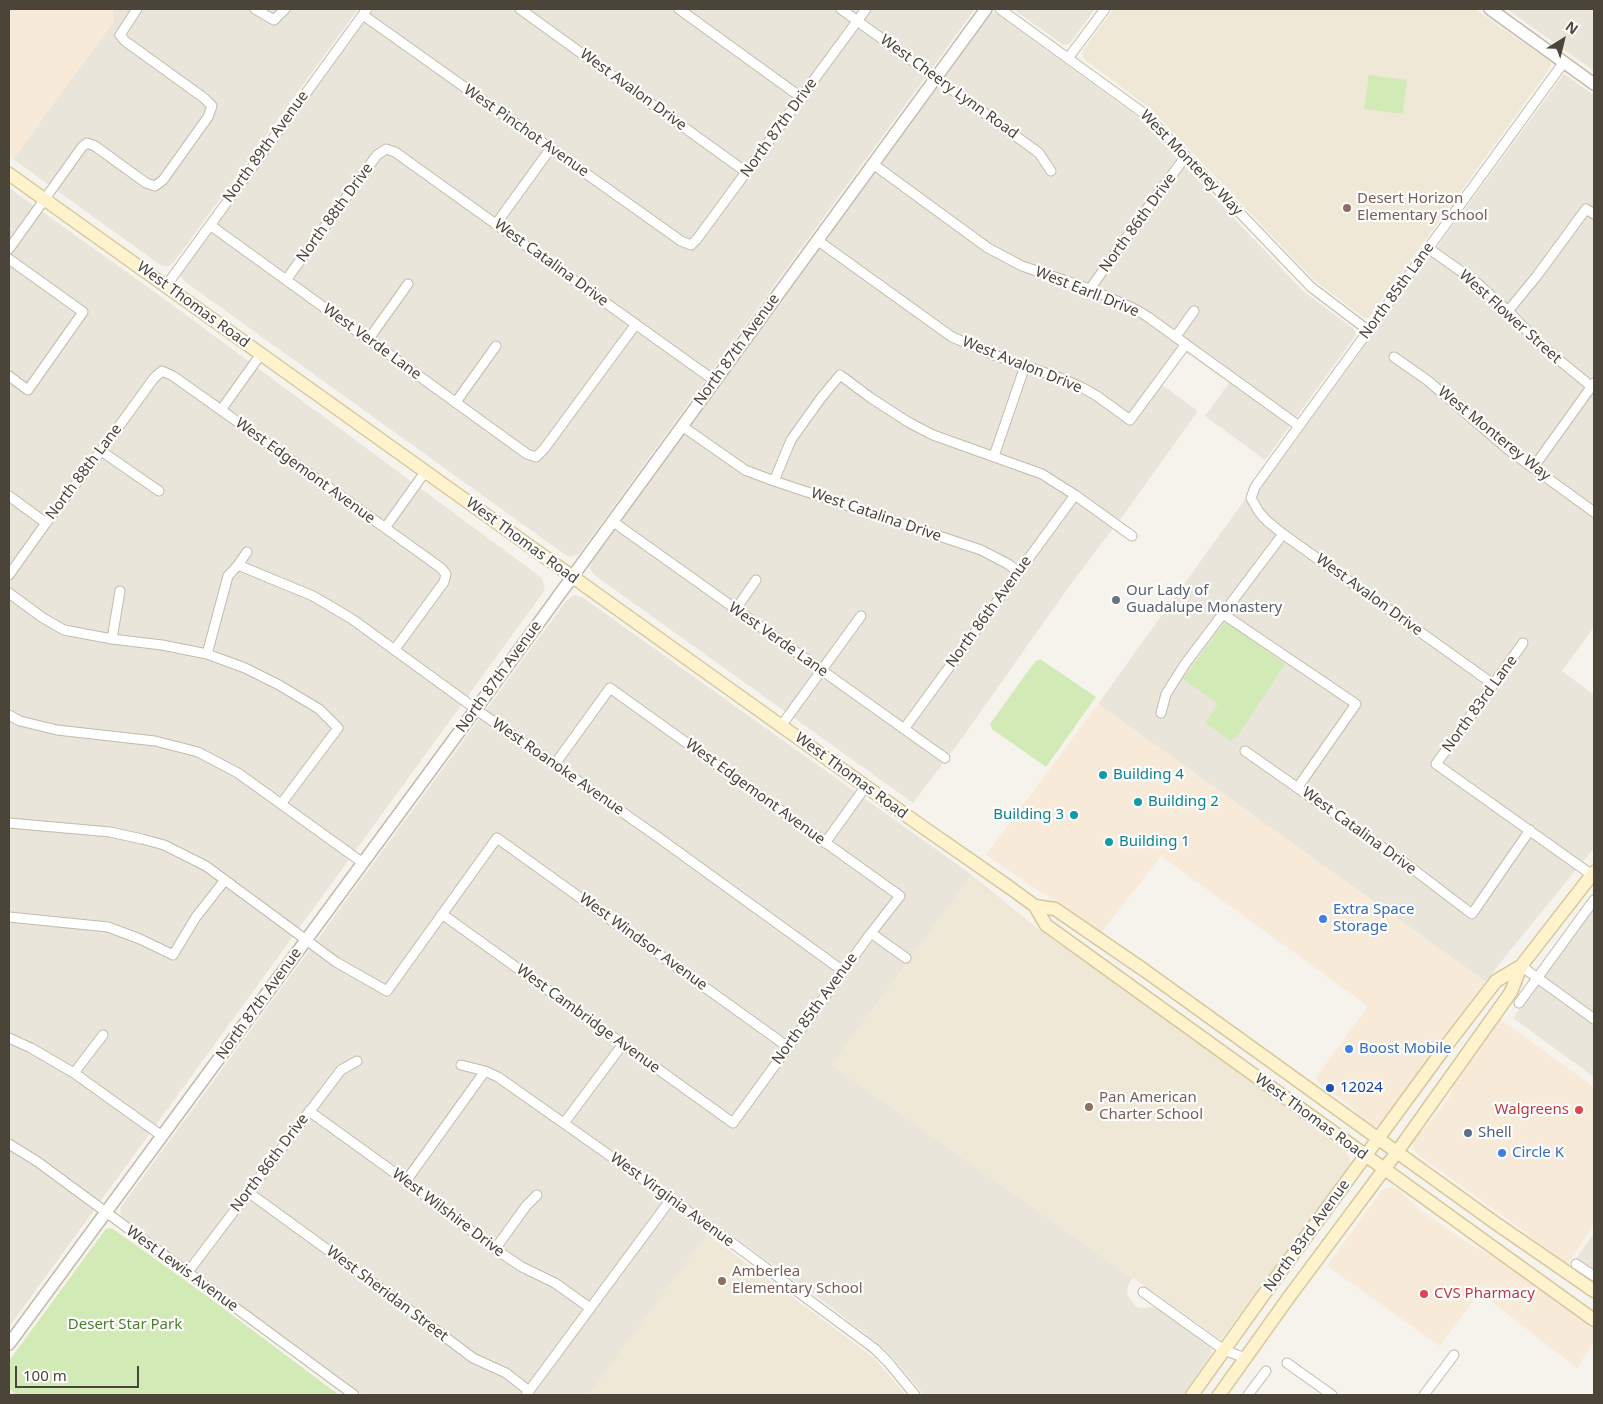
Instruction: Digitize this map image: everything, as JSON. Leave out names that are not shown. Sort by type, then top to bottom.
[{"type":"main road","name":"West Thomas Road","points":[[9,174],[1036,906],[1055,909],[1594,1291]]},
{"type":"main road","name":"North 83rd Avenue","points":[[1220,1395],[1511,992],[1521,966],[1593,873]]},
{"type":"main road","name":"West Thomas Road","points":[[1036,906],[1046,925],[1384,1170],[1594,1319]]},
{"type":"main road","name":"North 83rd Avenue","points":[[1192,1395],[1443,1050],[1496,981],[1521,966]]},
{"type":"main road","points":[[1190,1030],[1203,1013]]},
{"type":"street","points":[[9,249],[82,147],[87,143],[95,146],[146,183],[155,186],[163,180],[208,117],[212,106],[204,98],[125,41],[120,35],[137,9]]},
{"type":"street","points":[[255,9],[274,20],[285,9]]},
{"type":"street","name":"West Avalon Drive","points":[[520,9],[746,172]]},
{"type":"street","points":[[679,9],[802,98]]},
{"type":"street","name":"West Cheery Lynn Road","points":[[841,9],[1039,153],[1051,171]]},
{"type":"street","name":"North 87th Drive","points":[[691,245],[802,98],[866,9]]},
{"type":"street","name":"North 87th Avenue","points":[[9,1344],[476,709],[986,9]]},
{"type":"street","name":"West Monterey Way","points":[[1000,9],[1138,108],[1311,287],[1369,331]]},
{"type":"street","points":[[1069,57],[1105,9]]},
{"type":"street","points":[[1490,9],[1594,84]]},
{"type":"street","name":"West Pinchot Avenue","points":[[365,12],[681,241],[691,245]]},
{"type":"street","name":"North 89th Avenue","points":[[166,286],[365,12]]},
{"type":"street","name":"North 85th Lane","points":[[1252,498],[1255,487],[1564,62]]},
{"type":"street","points":[[496,224],[551,148]]},
{"type":"street","name":"West Catalina Drive","points":[[386,149],[395,152],[715,381]]},
{"type":"street","name":"North 88th Drive","points":[[286,280],[377,154],[386,149]]},
{"type":"street","name":"North 86th Drive","points":[[1090,289],[1140,217],[1186,156]]},
{"type":"street","name":"West Earll Drive","points":[[873,164],[988,248],[1022,266],[1090,289],[1135,309],[1176,336],[1299,426]]},
{"type":"street","points":[[1508,311],[1590,211]]},
{"type":"street","name":"West Verde Lane","points":[[210,225],[527,454],[536,457],[544,449],[636,324]]},
{"type":"street","name":"West Avalon Drive","points":[[817,240],[952,337],[1083,388],[1130,420],[1186,344]]},
{"type":"street","name":"West Flower Street","points":[[1428,248],[1476,282],[1542,346],[1593,384]]},
{"type":"street","points":[[9,259],[83,312],[28,390],[9,376]]},
{"type":"street","points":[[368,340],[408,284]]},
{"type":"street","points":[[1176,336],[1194,311]]},
{"type":"street","points":[[456,402],[496,346]]},
{"type":"street","points":[[221,410],[261,354]]},
{"type":"street","name":"West Monterey Way","points":[[1394,357],[1427,380],[1510,451],[1594,512]]},
{"type":"street","points":[[994,456],[1025,366]]},
{"type":"street","name":"West Edgemont Avenue","points":[[162,371],[173,376],[441,568],[446,574],[444,582],[395,649]]},
{"type":"street","name":"North 88th Lane","points":[[9,575],[154,378],[162,371]]},
{"type":"street","points":[[774,481],[791,440],[840,375],[870,398],[933,435],[1042,474],[1132,536]]},
{"type":"street","points":[[1533,468],[1593,384]]},
{"type":"street","name":"West Catalina Drive","points":[[682,426],[740,467],[774,481],[981,550],[1019,572]]},
{"type":"street","points":[[101,451],[159,491]]},
{"type":"street","points":[[385,528],[425,472]]},
{"type":"street","name":"North 86th Avenue","points":[[904,729],[1075,495]]},
{"type":"street","points":[[9,496],[46,523]]},
{"type":"street","name":"West Avalon Drive","points":[[1252,498],[1259,512],[1283,534],[1493,684]]},
{"type":"street","name":"West Verde Lane","points":[[612,521],[945,758]]},
{"type":"street","points":[[1161,712],[1166,694],[1185,664],[1283,534]]},
{"type":"street","points":[[207,654],[228,576],[247,552]]},
{"type":"street","name":"West Roanoke Avenue","points":[[238,565],[312,596],[352,619],[843,971]]},
{"type":"street","points":[[736,609],[756,580]]},
{"type":"street","points":[[112,639],[120,591]]},
{"type":"street","points":[[9,593],[43,618],[64,630],[207,654],[245,668],[319,708],[338,728],[281,804]]},
{"type":"street","points":[[1223,614],[1356,704],[1298,787]]},
{"type":"street","points":[[781,726],[861,616]]},
{"type":"street","name":"North 83rd Lane","points":[[1523,643],[1436,764],[1530,830]]},
{"type":"street","name":"West Edgemont Avenue","points":[[555,764],[610,688],[900,896]]},
{"type":"street","points":[[9,716],[20,721],[57,730],[155,741],[198,752],[238,772],[363,863]]},
{"type":"street","name":"West Catalina Drive","points":[[1245,751],[1409,866],[1472,914],[1530,830]]},
{"type":"street","points":[[825,843],[866,786]]},
{"type":"street","points":[[9,823],[110,832],[164,845],[206,866],[336,962],[387,991],[442,914]]},
{"type":"street","points":[[1530,830],[1593,873]]},
{"type":"street","name":"West Windsor Avenue","points":[[442,914],[498,838],[788,1047]]},
{"type":"street","points":[[9,917],[108,927],[140,939],[173,955],[196,917],[225,880]]},
{"type":"street","name":"North 85th Avenue","points":[[733,1123],[900,896]]},
{"type":"street","points":[[1519,1003],[1594,901]]},
{"type":"street","name":"West Cambridge Avenue","points":[[442,914],[733,1123]]},
{"type":"street","points":[[871,933],[906,958]]},
{"type":"street","points":[[1521,966],[1594,1019]]},
{"type":"street","points":[[74,1073],[103,1035]]},
{"type":"street","points":[[9,1038],[31,1048],[74,1073],[162,1136]]},
{"type":"street","points":[[564,1123],[623,1044]]},
{"type":"street","name":"North 86th Drive","points":[[188,1272],[341,1070],[357,1061]]},
{"type":"street","name":"West Virginia Avenue","points":[[461,1065],[485,1071],[498,1077],[671,1199],[875,1349],[915,1395]]},
{"type":"street","points":[[406,1181],[485,1071]]},
{"type":"street","name":"West Wilshire Drive","points":[[309,1111],[406,1181],[495,1249],[522,1267],[555,1283],[590,1308]]},
{"type":"street","name":"West Lewis Avenue","points":[[9,1144],[38,1162],[354,1395]]},
{"type":"street","name":"West Sheridan Street","points":[[248,1192],[473,1358],[506,1373],[528,1393]]},
{"type":"street","points":[[495,1249],[526,1206],[537,1195]]},
{"type":"street","points":[[528,1393],[671,1199]]},
{"type":"street","points":[[1576,1264],[1594,1276]]},
{"type":"street","points":[[1143,1292],[1224,1350],[1245,1358]]},
{"type":"street","points":[[1424,1395],[1454,1355]]},
{"type":"street","points":[[1287,1362],[1332,1395]]},
{"type":"street","points":[[1248,1395],[1266,1371]]},
{"type":"shaded area","points":[[9,9],[112,9],[114,21],[13,159],[9,155]]},
{"type":"shaded area","points":[[112,9],[358,9],[174,262],[169,266],[159,264],[13,159],[114,21]]},
{"type":"shaded area","points":[[374,9],[975,9],[579,554],[571,557],[567,556],[181,277],[182,272]]},
{"type":"shaded area","points":[[1013,9],[1095,9],[1070,43],[1066,45]]},
{"type":"shaded area","name":"Desert Horizon Elementary School","points":[[1114,9],[1475,9],[1549,61],[1551,65],[1367,318],[1363,317],[1314,280],[1151,109],[1085,60],[1083,50]]},
{"type":"shaded area","points":[[1507,9],[1594,9],[1594,71]]},
{"type":"shaded area","points":[[993,13],[997,14],[1138,117],[1303,291],[1354,329],[1356,335],[1265,460],[1205,416],[1229,383],[1190,355],[1182,356],[1161,384],[1198,411],[913,803],[593,574],[590,568],[592,562]]},
{"type":"shaded area","points":[[1564,74],[1594,95],[1594,627],[1562,671],[1594,695],[1594,848],[1486,982],[1098,704],[1246,498],[1258,496],[1259,490]]},
{"type":"shaded area","points":[[9,188],[159,295],[542,578],[545,590],[9,1327]]},
{"type":"shaded area","points":[[574,595],[582,597],[972,875],[832,1065],[1133,1278],[1129,1283],[1127,1294],[1134,1305],[1139,1308],[1154,1307],[1158,1309],[1207,1343],[1212,1349],[1211,1354],[1183,1395],[924,1395],[893,1358],[872,1339],[716,1224],[589,1395],[363,1395],[121,1218],[120,1208],[566,601]]},
{"type":"shaded area","points":[[1098,704],[1486,982],[1380,1124],[1370,1125],[1350,1106],[1315,1079],[1368,1006],[1161,856],[1101,933],[986,855]]},
{"type":"shaded area","name":"Pan American Charter School","points":[[972,875],[1038,929],[1193,1039],[1344,1150],[1349,1156],[1349,1167],[1221,1340],[832,1065]]},
{"type":"shaded area","points":[[1594,905],[1594,1077],[1513,1018]]},
{"type":"shaded area","points":[[1500,1019],[1594,1087],[1594,1225],[1567,1265],[1516,1225],[1418,1155],[1413,1147],[1414,1139],[1449,1098],[1453,1087]]},
{"type":"shaded area","points":[[1389,1187],[1398,1189],[1420,1210],[1594,1326],[1594,1341],[1577,1368],[1479,1292],[1440,1346],[1327,1266],[1382,1190]]},
{"type":"shaded area","points":[[1594,1233],[1594,1272],[1576,1259]]},
{"type":"shaded area","name":"Amberlea Elementary School","points":[[707,1234],[873,1357],[906,1395],[588,1395]]},
{"type":"green space","points":[[1369,75],[1407,80],[1403,114],[1364,109]]},
{"type":"green space","points":[[1226,623],[1285,664],[1239,734],[1231,741],[1205,723],[1218,704],[1183,679]]},
{"type":"green space","points":[[1040,659],[1096,697],[1046,767],[992,729],[990,724],[1028,671]]},
{"type":"green space","name":"Desert Star Park","points":[[109,1228],[207,1296],[339,1395],[16,1395],[9,1388],[9,1361],[105,1230]]},
{"type":"place","name":"Desert Horizon Elementary School","points":[[1347,208]]},
{"type":"place","name":"Our Lady of Guadalupe Monastery","points":[[1116,600]]},
{"type":"place","name":"Building 4","points":[[1103,775]]},
{"type":"place","name":"Building 2","points":[[1138,802]]},
{"type":"place","name":"Building 3","points":[[1074,815]]},
{"type":"place","name":"Building 1","points":[[1109,842]]},
{"type":"place","name":"Extra Space Storage","points":[[1323,919]]},
{"type":"place","name":"Boost Mobile","points":[[1349,1049]]},
{"type":"place","name":"12024","points":[[1330,1088]]},
{"type":"place","name":"Pan American Charter School","points":[[1089,1107]]},
{"type":"place","name":"Walgreens","points":[[1579,1110]]},
{"type":"place","name":"Shell","points":[[1468,1133]]},
{"type":"place","name":"Circle K","points":[[1502,1153]]},
{"type":"place","name":"Amberlea Elementary School","points":[[722,1281]]},
{"type":"place","name":"CVS Pharmacy","points":[[1424,1294]]}]
